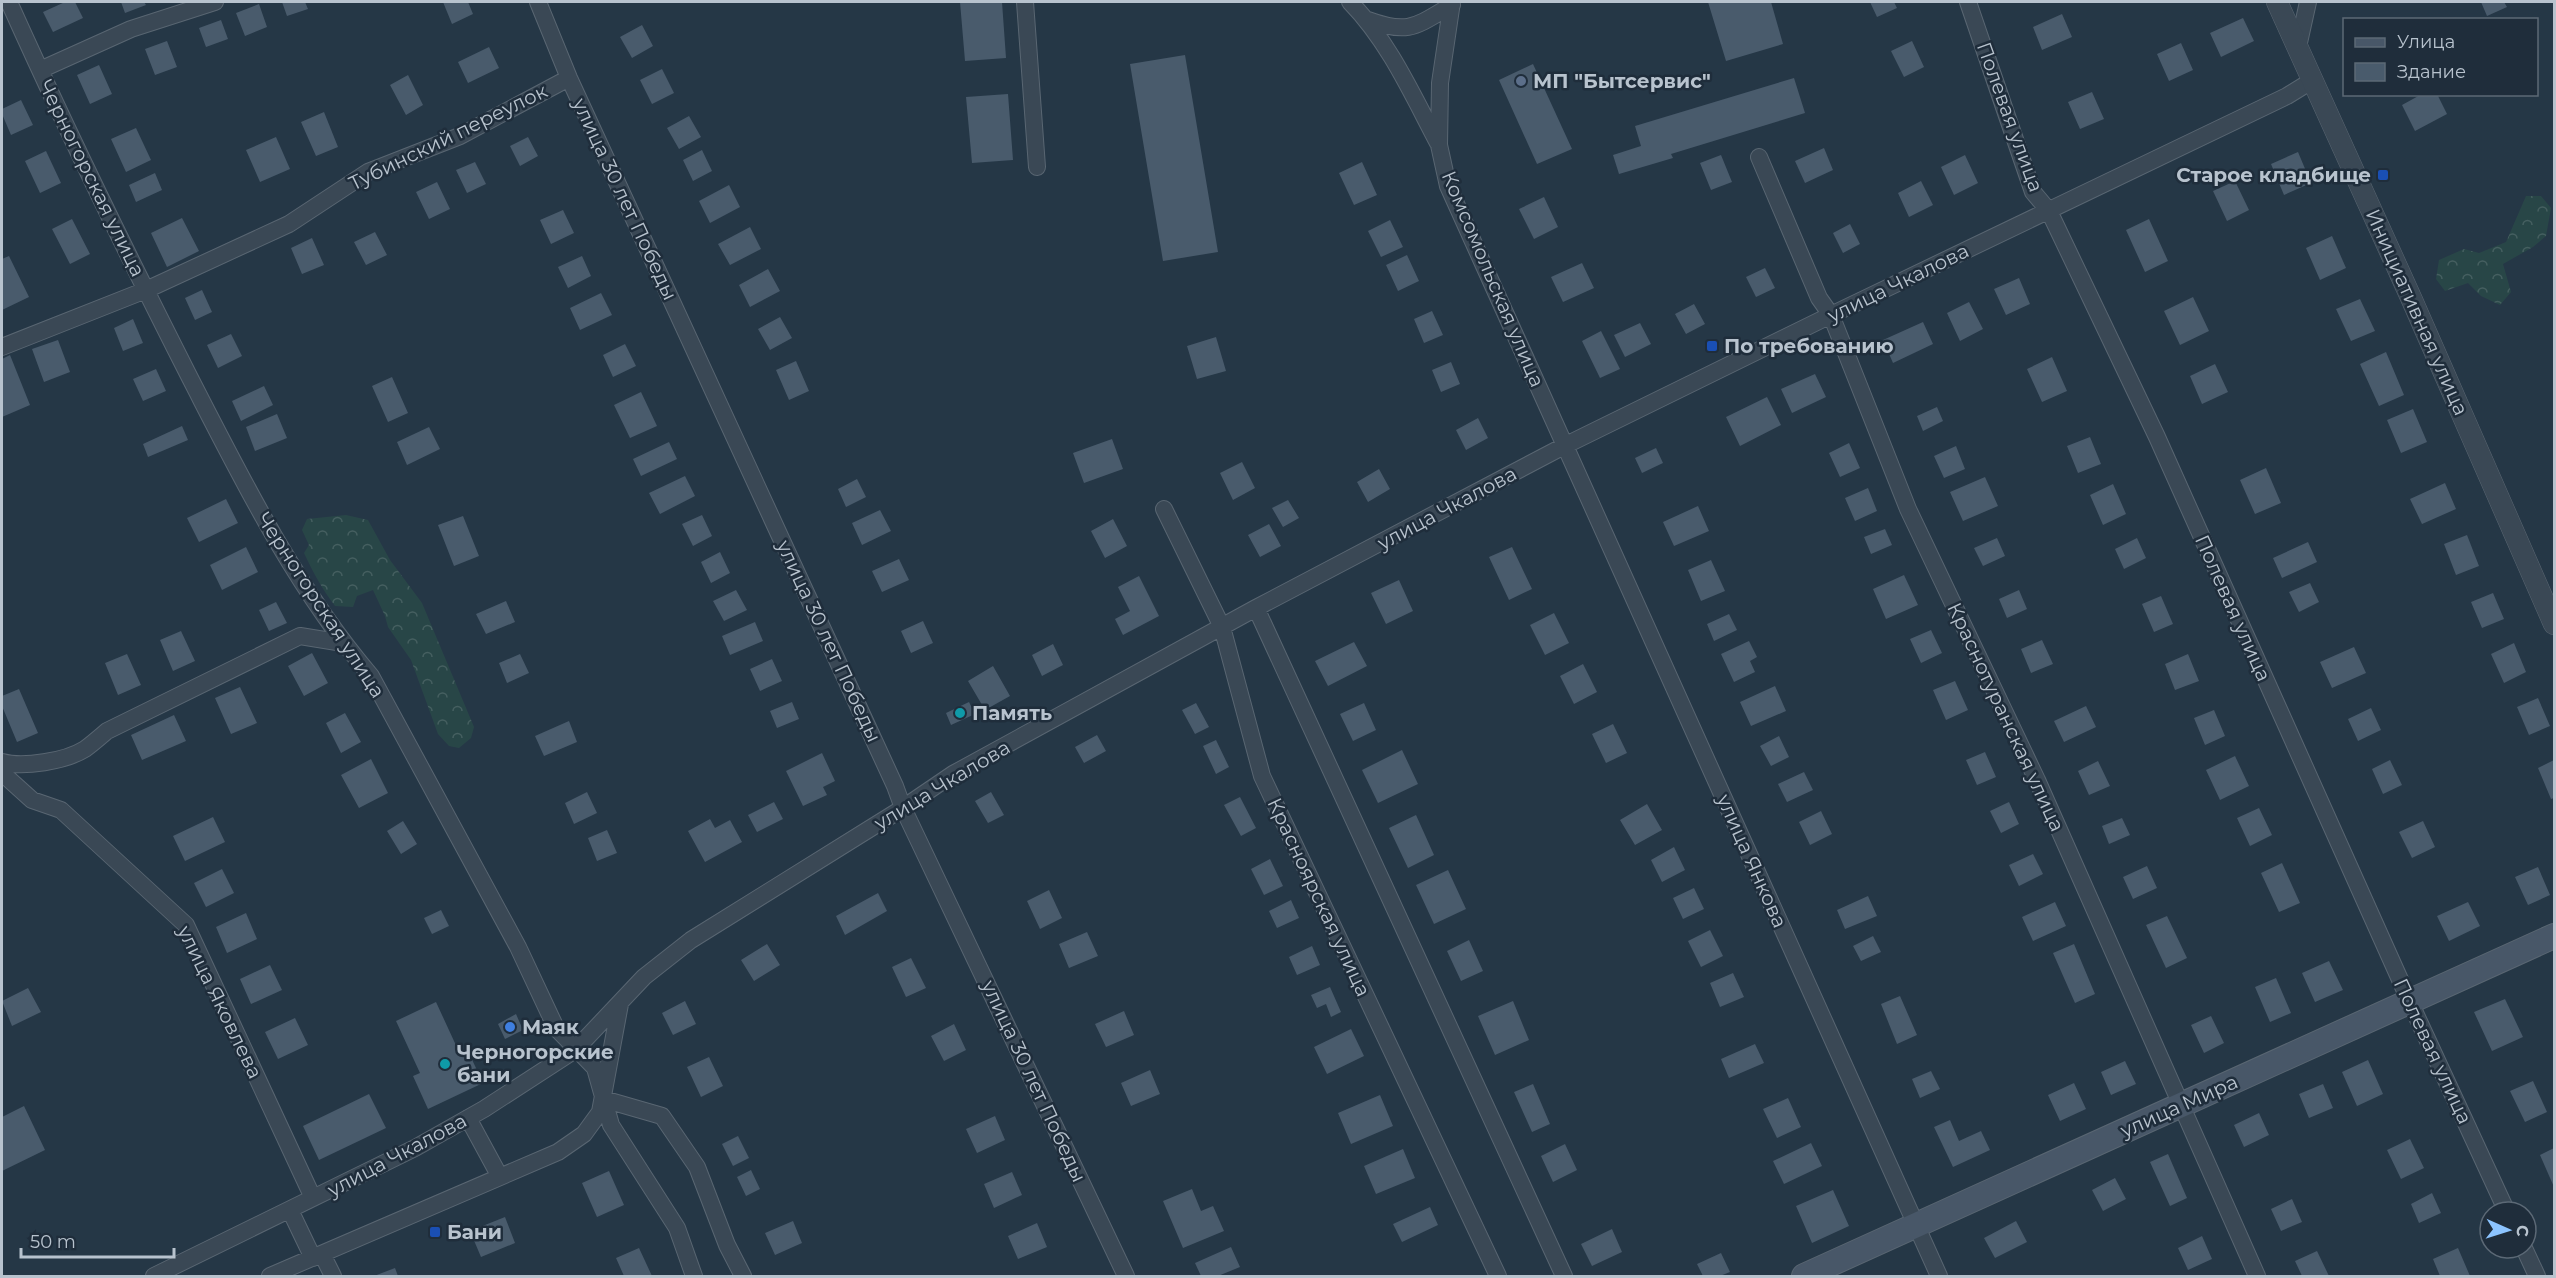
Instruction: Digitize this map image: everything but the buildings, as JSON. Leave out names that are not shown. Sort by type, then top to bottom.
[{"type":"main road","name":"улица Мира","points":[[1804,1276],[2554,936]]},
{"type":"street","name":"Черногорская улица","points":[[9,2],[146,290],[264,522],[343,643],[371,676],[518,947],[555,1028],[595,1068],[610,1125],[677,1228],[694,1276]]},
{"type":"street","points":[[40,70],[131,29],[215,2]]},
{"type":"street","name":"улица 30 лет Победы","points":[[538,2],[569,78],[890,775],[903,808],[1126,1276]]},
{"type":"street","points":[[1025,2],[1037,167]]},
{"type":"street","points":[[1350,2],[1368,20],[1403,76],[1439,145]]},
{"type":"street","name":"Полевая улица","points":[[1968,2],[2033,192],[2049,211],[2157,437],[2410,1002],[2501,1200]]},
{"type":"street","name":"Инициативная улица","points":[[2277,2],[2554,624]]},
{"type":"street","points":[[2298,47],[2308,2]]},
{"type":"street","points":[[1368,20],[1393,29],[1413,26],[1452,3]]},
{"type":"street","name":"Комсомольская улица","points":[[1452,3],[1440,83],[1439,145],[1448,186],[1557,425],[1564,446]]},
{"type":"street","name":"Тубинский переулок","points":[[2,346],[146,290],[289,224],[368,172],[460,136],[569,78]]},
{"type":"street","name":"улица Чкалова","points":[[154,1276],[415,1148],[468,1118],[575,1050],[644,977],[691,940],[903,808],[953,774],[1256,608],[1564,446],[2287,96],[2313,80]]},
{"type":"street","name":"Краснотуранская улица","points":[[1759,157],[1819,298],[1831,315],[1908,509],[2037,780],[2257,1276]]},
{"type":"street","name":"улица Янкова","points":[[1564,446],[1939,1276]]},
{"type":"street","name":"Красноярская улица","points":[[1164,509],[1222,627],[1262,776],[1498,1276]]},
{"type":"street","points":[[1256,608],[1564,1276]]},
{"type":"street","points":[[2,762],[12,765],[39,764],[82,750],[107,731],[300,636],[343,643]]},
{"type":"street","name":"улица Яковлева","points":[[2,773],[32,800],[61,810],[186,925],[314,1198]]},
{"type":"street","points":[[272,1276],[558,1152],[584,1134],[600,1112],[620,1004]]},
{"type":"street","points":[[603,1100],[662,1116],[697,1167],[727,1245],[743,1276]]},
{"type":"street","points":[[468,1118],[500,1178]]},
{"type":"street","points":[[290,1210],[317,1256],[333,1276]]},
{"type":"street","points":[[2530,1260],[2537,1276]]},
{"type":"green space","points":[[2526,196],[2541,196],[2551,208],[2546,236],[2533,247],[2503,264],[2511,292],[2500,305],[2481,296],[2468,283],[2445,291],[2436,279],[2439,260],[2464,249],[2479,253],[2506,242]]},
{"type":"green space","points":[[346,515],[368,520],[390,560],[422,603],[474,727],[471,738],[459,748],[449,746],[438,734],[411,660],[388,627],[373,590],[357,596],[353,607],[335,606],[307,560],[304,553],[309,545],[302,530],[307,519]]},
{"type":"place","name":"МП \"Бытсервис\"","points":[[1521,81]]},
{"type":"place","name":"Старое кладбище","points":[[2383,175]]},
{"type":"place","name":"По требованию","points":[[1712,346]]},
{"type":"place","name":"Память","points":[[960,713]]},
{"type":"place","name":"Маяк","points":[[510,1027]]},
{"type":"place","name":"Черногорские бани","points":[[445,1064]]},
{"type":"place","name":"Бани","points":[[435,1232]]}]
